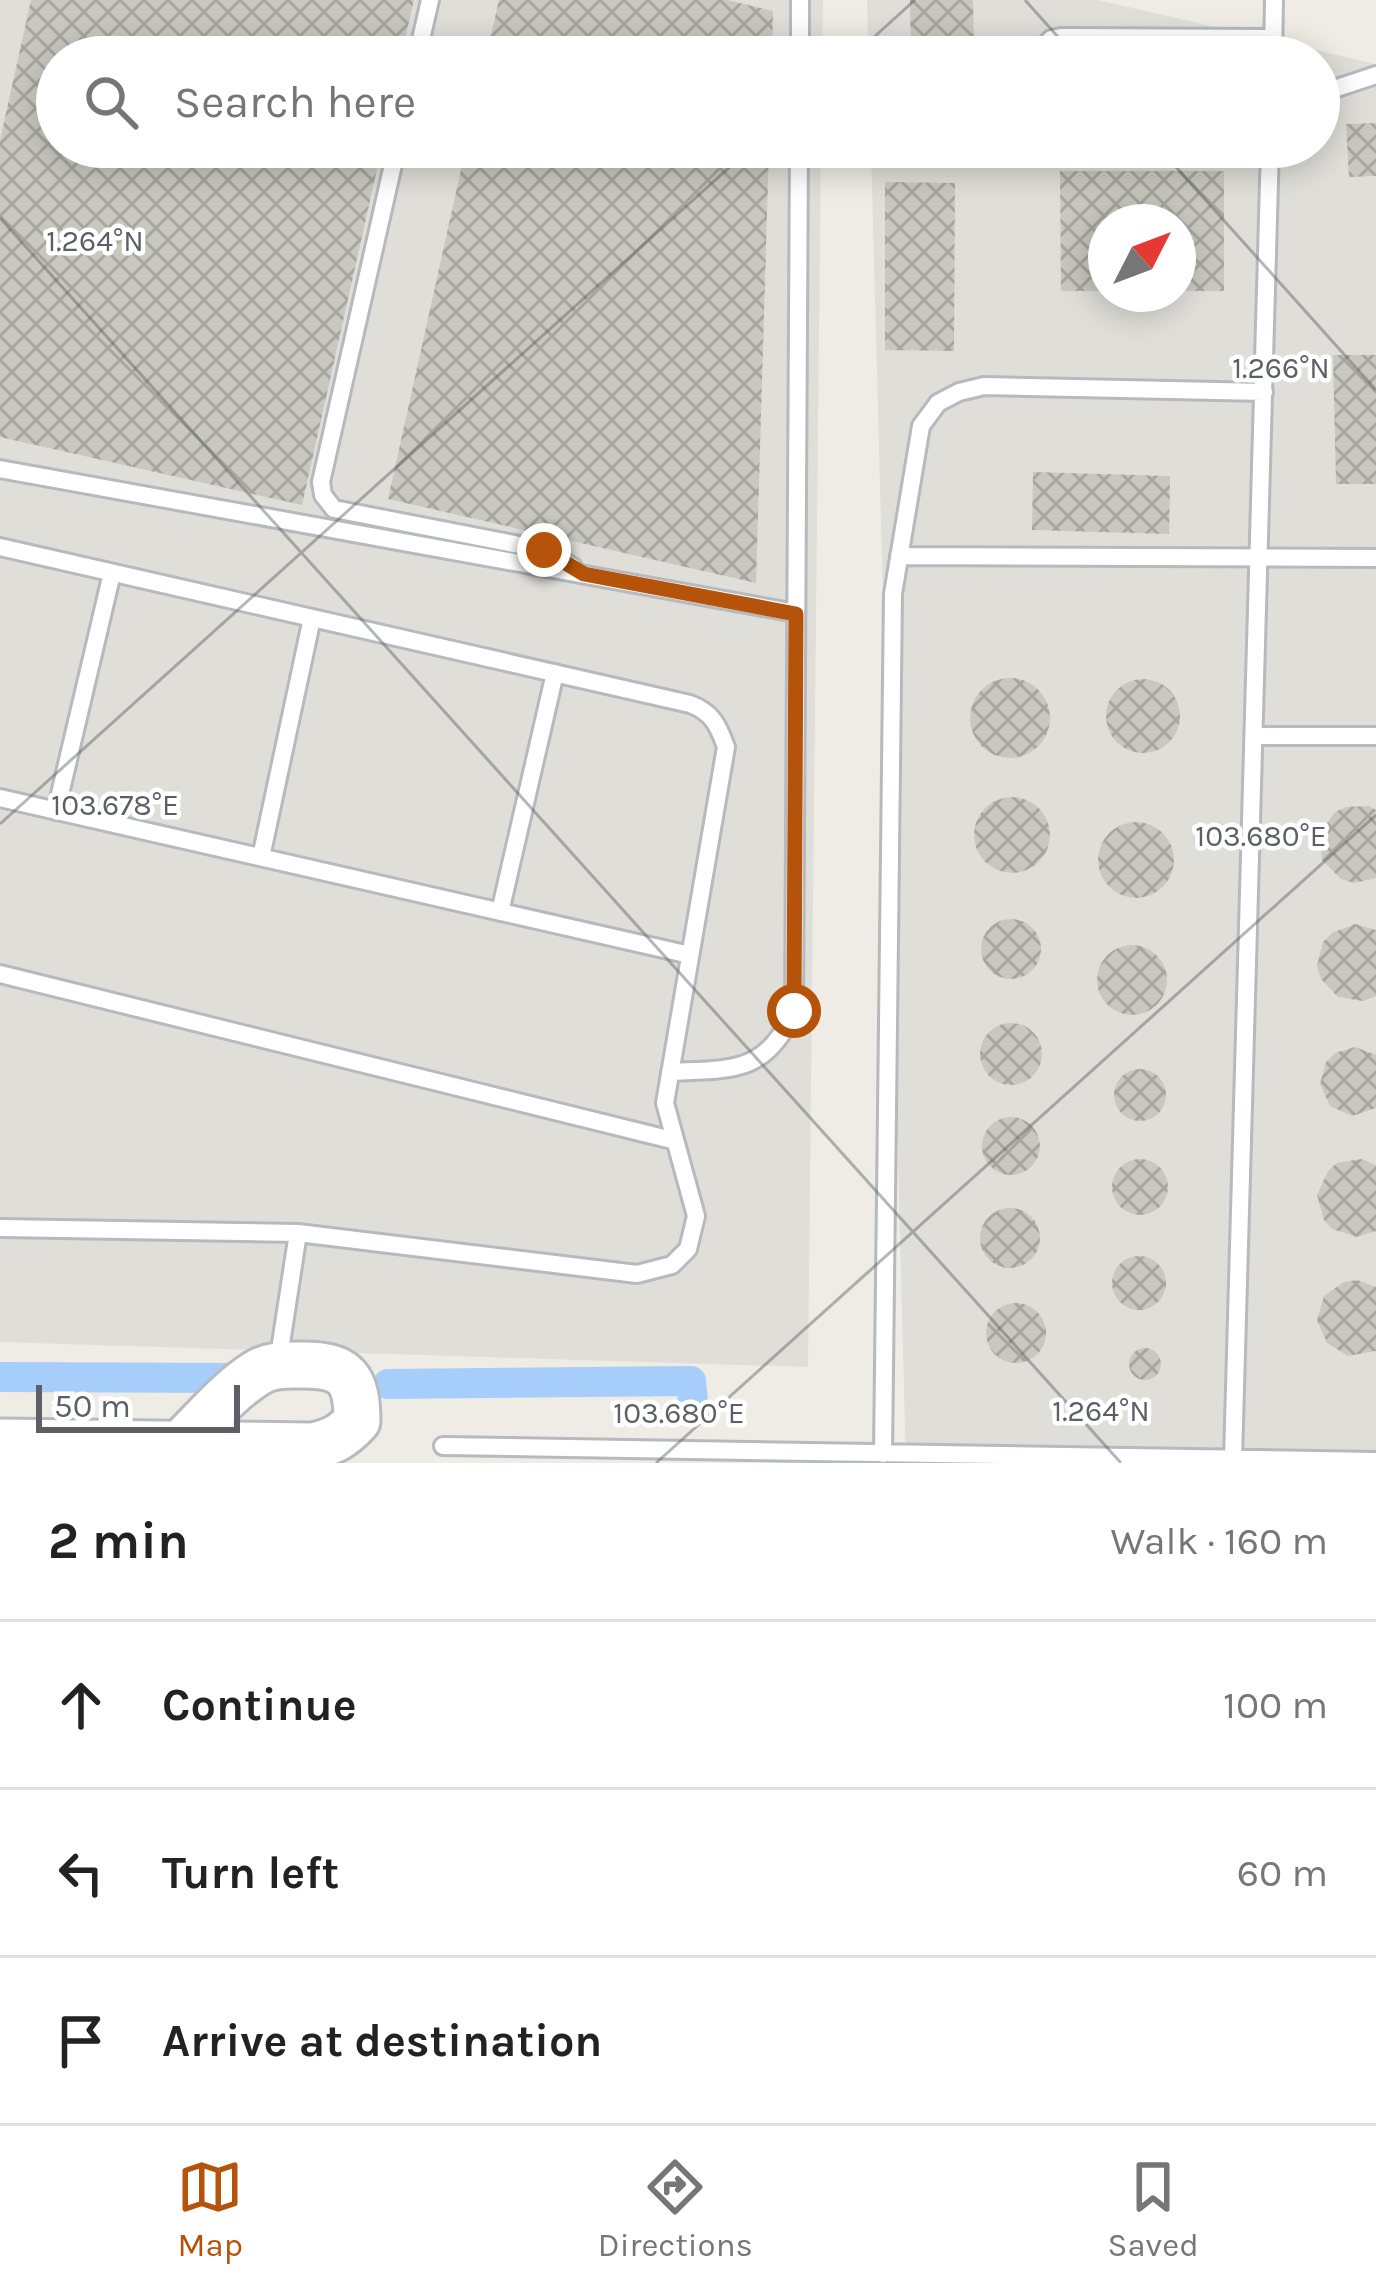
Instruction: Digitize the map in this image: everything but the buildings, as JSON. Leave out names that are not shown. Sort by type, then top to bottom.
[{"type":"street","points":[[0,1442],[313,1446],[335,1441],[357,1421],[353,1384],[329,1365],[277,1365],[258,1372],[180,1444]]},
{"type":"lane","points":[[422,36],[430,0]]},
{"type":"lane","points":[[800,0],[800,36]]},
{"type":"lane","points":[[1273,36],[1274,0]]},
{"type":"lane","points":[[1340,87],[1376,75]]},
{"type":"lane","points":[[392,168],[321,482],[323,496],[334,509],[544,550],[584,574]]},
{"type":"lane","points":[[670,1072],[733,1069],[764,1055],[781,1041],[794,1011],[800,168]]},
{"type":"lane","points":[[1233,1459],[1269,168]]},
{"type":"lane","points":[[883,1454],[892,594],[920,426],[938,403],[984,386],[1264,392]]},
{"type":"lane","points":[[0,469],[796,614]]},
{"type":"lane","points":[[0,548],[690,704],[706,710],[719,726],[726,747],[665,1103],[696,1216],[688,1249],[672,1265],[637,1274],[298,1233],[0,1228]]},
{"type":"lane","points":[[898,556],[1376,558]]},
{"type":"lane","points":[[56,811],[112,573]]},
{"type":"lane","points":[[261,857],[312,618]]},
{"type":"lane","points":[[500,912],[555,673]]},
{"type":"lane","points":[[1254,736],[1376,736]]},
{"type":"lane","points":[[0,798],[690,955]]},
{"type":"lane","points":[[0,974],[672,1140]]},
{"type":"lane","points":[[277,1365],[298,1233]]},
{"type":"lane","points":[[443,1446],[529,1455],[1376,1461]]},
{"type":"shaded area","points":[[0,0],[823,0],[822,36],[36,36],[36,168],[821,168],[808,1367],[0,1342]]},
{"type":"shaded area","points":[[867,0],[1098,0],[1254,36],[868,36]]},
{"type":"shaded area","points":[[1340,56],[1376,64],[1376,1463],[906,1463],[872,168],[1340,168]]},
{"type":"waterway","points":[[0,1377],[230,1378]]},
{"type":"waterway","points":[[388,1384],[691,1381],[694,1411]]},
{"type":"route","points":[[544,550],[584,574],[796,614],[794,1011]]}]
